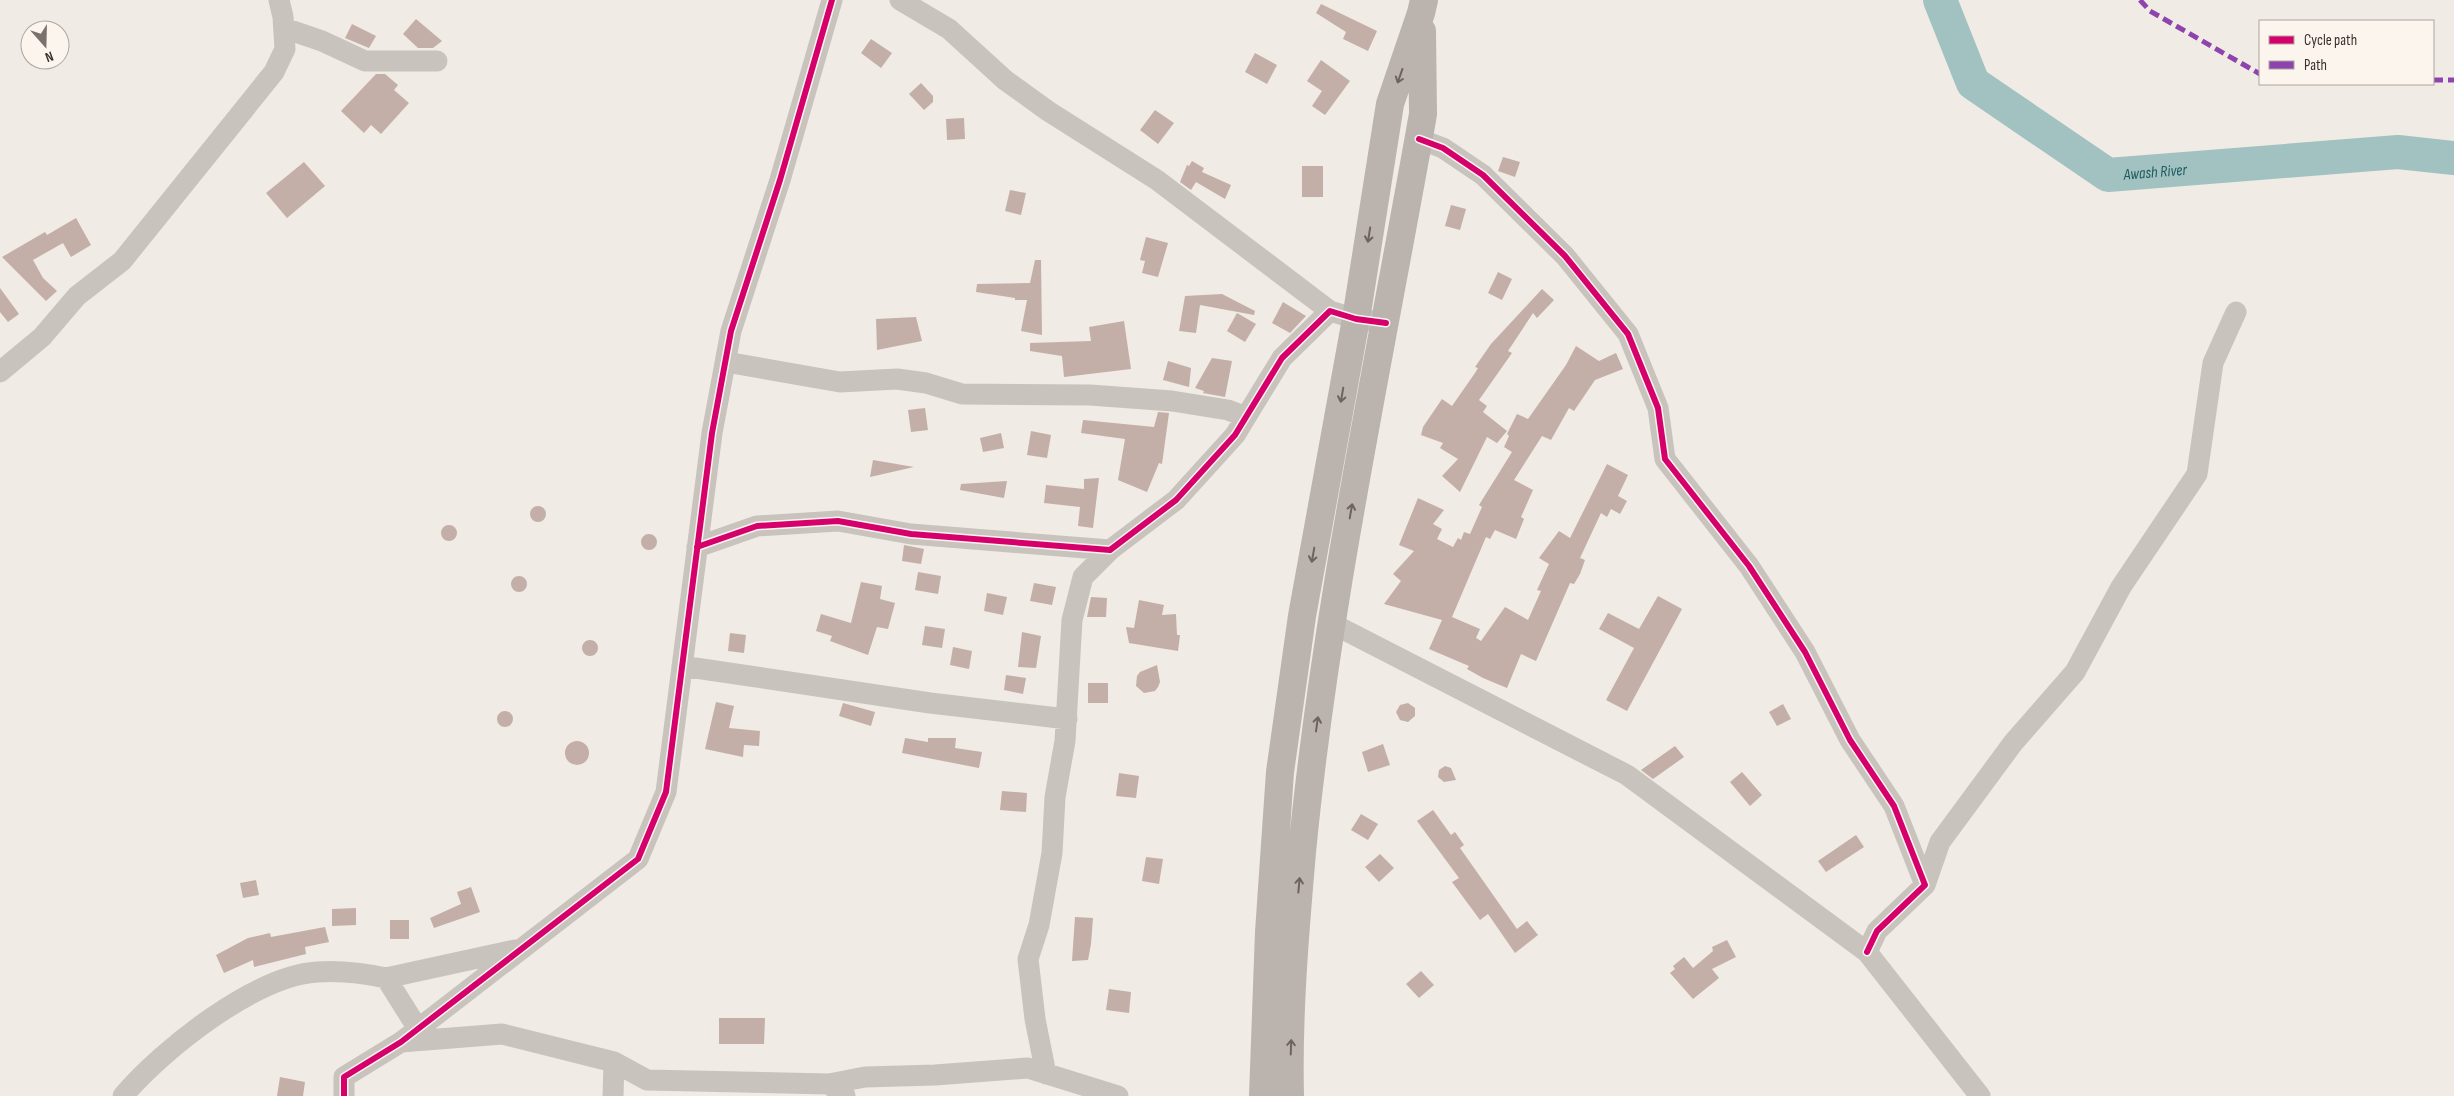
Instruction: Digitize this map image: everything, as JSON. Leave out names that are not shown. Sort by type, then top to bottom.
[{"type":"main road","points":[[1290,1096],[1294,935],[1310,775],[1331,624],[1423,114],[1423,7]]},
{"type":"main road","points":[[1263,1096],[1269,932],[1280,772],[1302,616],[1356,319],[1390,104],[1423,7]]},
{"type":"street","points":[[0,372],[42,337],[76,296],[122,261],[274,72],[285,49],[284,28],[279,0]]},
{"type":"street","points":[[344,1096],[344,1077],[401,1042],[638,859],[666,792],[712,433],[731,331],[780,180],[832,0]]},
{"type":"street","points":[[900,0],[949,29],[1005,80],[1048,111],[1157,180],[1330,311],[1356,319],[1386,323]]},
{"type":"street","points":[[284,28],[322,41],[365,61],[437,61]]},
{"type":"street","points":[[1419,140],[1443,148],[1483,175],[1565,256],[1628,334],[1658,408],[1665,459],[1749,566],[1805,652],[1850,740],[1894,806],[1925,885]]},
{"type":"street","points":[[1046,1074],[1035,1019],[1028,959],[1039,924],[1052,853],[1055,797],[1066,720],[1072,620],[1083,577],[1110,550],[1176,500],[1235,435],[1282,358],[1330,311]]},
{"type":"street","points":[[1867,952],[1877,931],[1925,885],[1940,842],[2013,743],[2075,672],[2121,587],[2197,474],[2213,363],[2236,312]]},
{"type":"street","points":[[726,362],[840,382],[896,379],[926,383],[962,394],[1090,395],[1172,401],[1228,410],[1246,417]]},
{"type":"street","points":[[698,547],[757,526],[838,521],[911,534],[1110,550]]},
{"type":"street","points":[[1331,624],[1627,776],[1867,952],[1980,1096]]},
{"type":"street","points":[[682,666],[902,699],[1066,720]]},
{"type":"street","points":[[124,1096],[139,1078],[185,1037],[262,987],[315,972],[354,972],[386,978],[522,949]]},
{"type":"street","points":[[386,978],[418,1029]]},
{"type":"street","points":[[401,1042],[502,1034],[614,1062],[647,1080],[837,1090],[865,1077],[934,1075],[1028,1068],[1118,1096]]},
{"type":"street","points":[[613,1096],[614,1062]]},
{"type":"building","points":[[1321,4],[1377,31],[1368,51],[1343,39],[1346,32],[1316,13]]},
{"type":"building","points":[[416,19],[442,41],[433,48],[418,48],[403,34]]},
{"type":"building","points":[[352,24],[376,36],[369,48],[345,38]]},
{"type":"building","points":[[871,39],[892,53],[881,68],[861,53]]},
{"type":"building","points":[[1255,53],[1277,65],[1267,84],[1245,72]]},
{"type":"building","points":[[1321,60],[1350,81],[1325,115],[1312,106],[1322,91],[1307,81]]},
{"type":"building","points":[[376,74],[385,74],[398,85],[394,90],[409,103],[381,134],[371,125],[364,133],[341,111]]},
{"type":"building","points":[[921,83],[933,96],[933,102],[924,110],[909,94]]},
{"type":"building","points":[[1155,110],[1174,123],[1158,144],[1140,130]]},
{"type":"building","points":[[964,118],[965,139],[947,140],[946,119]]},
{"type":"building","points":[[1503,157],[1520,162],[1515,177],[1498,171]]},
{"type":"building","points":[[1192,161],[1204,168],[1202,172],[1231,185],[1225,199],[1196,182],[1191,190],[1180,182],[1187,165],[1189,166]]},
{"type":"building","points":[[304,162],[325,186],[287,218],[266,193]]},
{"type":"building","points":[[1302,166],[1323,166],[1323,197],[1302,197]]},
{"type":"building","points":[[1010,190],[1026,193],[1021,215],[1005,211]]},
{"type":"building","points":[[1451,205],[1466,209],[1460,230],[1445,226]]},
{"type":"building","points":[[76,218],[91,245],[71,257],[63,243],[33,260],[43,278],[57,291],[46,301],[2,257],[45,232],[47,235]]},
{"type":"building","points":[[1146,237],[1168,243],[1158,277],[1142,273],[1145,261],[1140,260]]},
{"type":"building","points":[[1035,260],[1041,260],[1042,335],[1021,331],[1027,300],[1015,300],[1015,298],[976,292],[977,284],[1030,283]]},
{"type":"building","points":[[1498,272],[1512,279],[1502,300],[1488,293]]},
{"type":"building","points":[[0,288],[19,314],[8,322],[0,312]]},
{"type":"building","points":[[1542,289],[1554,300],[1537,318],[1533,313],[1508,351],[1512,353],[1479,400],[1487,406],[1483,412],[1507,431],[1497,443],[1487,437],[1460,492],[1442,476],[1458,459],[1440,448],[1443,443],[1421,435],[1423,427],[1442,399],[1452,406],[1475,373],[1478,368],[1475,367],[1491,344]]},
{"type":"building","points":[[1222,294],[1255,311],[1254,315],[1200,305],[1196,333],[1179,331],[1185,296]]},
{"type":"building","points":[[1283,302],[1306,316],[1290,333],[1272,323]]},
{"type":"building","points":[[1237,313],[1256,324],[1245,342],[1227,331]]},
{"type":"building","points":[[916,317],[922,341],[877,350],[876,319]]},
{"type":"building","points":[[1124,321],[1131,369],[1064,377],[1062,356],[1030,351],[1030,343],[1091,341],[1089,327]]},
{"type":"building","points":[[1576,346],[1599,361],[1616,353],[1623,369],[1595,380],[1574,411],[1569,408],[1551,440],[1542,436],[1514,480],[1533,490],[1521,517],[1524,519],[1516,539],[1495,530],[1490,539],[1486,537],[1452,617],[1480,629],[1476,638],[1481,641],[1505,607],[1528,620],[1541,591],[1537,590],[1549,564],[1539,558],[1559,531],[1570,538],[1607,464],[1628,475],[1618,496],[1627,501],[1620,514],[1611,509],[1607,517],[1601,513],[1580,558],[1585,560],[1580,574],[1574,584],[1570,583],[1536,661],[1521,654],[1507,688],[1467,669],[1469,666],[1429,649],[1442,620],[1384,604],[1401,581],[1393,574],[1414,551],[1399,545],[1418,498],[1444,510],[1433,524],[1442,529],[1437,539],[1453,547],[1458,538],[1461,540],[1464,532],[1470,534],[1482,507],[1479,505],[1512,452],[1504,447],[1509,436],[1507,434],[1517,414],[1528,419],[1566,365]]},
{"type":"building","points":[[1212,358],[1232,361],[1225,397],[1203,393],[1204,391],[1195,388]]},
{"type":"building","points":[[1168,361],[1191,368],[1189,387],[1163,380]]},
{"type":"building","points":[[925,408],[928,430],[911,432],[908,410]]},
{"type":"building","points":[[1158,412],[1169,413],[1162,464],[1159,463],[1147,492],[1118,480],[1125,439],[1081,433],[1083,420],[1154,427]]},
{"type":"building","points":[[1031,431],[1051,435],[1047,458],[1027,455]]},
{"type":"building","points":[[1001,433],[1004,448],[983,452],[980,438]]},
{"type":"building","points":[[873,460],[914,467],[870,477]]},
{"type":"building","points":[[1099,478],[1093,528],[1078,526],[1080,507],[1044,503],[1046,485],[1084,489],[1084,479]]},
{"type":"building","points":[[1007,481],[1004,498],[960,490],[961,484]]},
{"type":"building","points":[[535,506],[541,506],[546,511],[544,520],[535,522],[530,517],[530,511]]},
{"type":"building","points":[[446,525],[452,525],[457,530],[455,539],[446,541],[441,536],[441,530]]},
{"type":"building","points":[[646,534],[652,534],[657,539],[655,548],[646,550],[641,545],[641,539]]},
{"type":"building","points":[[904,545],[924,549],[921,564],[902,561]]},
{"type":"building","points":[[918,572],[941,576],[938,594],[915,590]]},
{"type":"building","points":[[516,576],[522,576],[527,581],[525,590],[516,592],[511,587],[511,581]]},
{"type":"building","points":[[861,582],[882,586],[880,599],[895,603],[888,629],[877,627],[868,655],[830,641],[832,636],[816,631],[821,614],[851,623]]},
{"type":"building","points":[[1034,583],[1056,587],[1052,605],[1030,601]]},
{"type":"building","points":[[987,593],[1007,597],[1003,615],[984,611]]},
{"type":"building","points":[[1658,596],[1682,609],[1627,711],[1606,700],[1634,648],[1599,629],[1608,613],[1639,629]]},
{"type":"building","points":[[1091,597],[1107,598],[1106,617],[1087,617]]},
{"type":"building","points":[[1139,600],[1164,605],[1162,615],[1176,614],[1177,635],[1180,635],[1178,651],[1129,643],[1126,627],[1134,628]]},
{"type":"building","points":[[925,626],[945,629],[942,648],[922,645]]},
{"type":"building","points":[[1022,632],[1041,636],[1036,668],[1018,667]]},
{"type":"building","points":[[730,633],[746,635],[744,653],[728,651]]},
{"type":"building","points":[[587,640],[593,640],[598,645],[596,654],[587,656],[582,651],[582,645]]},
{"type":"building","points":[[953,647],[972,651],[969,669],[950,665]]},
{"type":"building","points":[[1157,665],[1160,682],[1158,687],[1155,691],[1144,693],[1136,686],[1137,676],[1140,672]]},
{"type":"building","points":[[1006,675],[1026,678],[1023,694],[1004,690]]},
{"type":"building","points":[[1088,683],[1108,683],[1108,703],[1088,703]]},
{"type":"building","points":[[716,702],[734,706],[729,728],[760,731],[759,746],[744,745],[743,757],[705,749]]},
{"type":"building","points":[[843,703],[875,712],[871,726],[839,716]]},
{"type":"building","points":[[1408,703],[1415,708],[1415,716],[1408,722],[1400,720],[1396,712],[1400,705]]},
{"type":"building","points":[[1783,704],[1791,719],[1777,726],[1769,712]]},
{"type":"building","points":[[502,711],[508,711],[513,716],[511,725],[502,727],[497,722],[497,716]]},
{"type":"building","points":[[905,738],[928,742],[928,738],[956,738],[955,748],[982,752],[979,768],[902,753]]},
{"type":"building","points":[[577,741],[582,742],[588,748],[588,758],[582,764],[577,765],[572,764],[566,758],[565,753],[566,748],[572,742]]},
{"type":"building","points":[[1383,744],[1390,765],[1368,772],[1362,752]]},
{"type":"building","points":[[1675,746],[1684,757],[1653,779],[1641,770]]},
{"type":"building","points":[[1445,766],[1451,768],[1456,780],[1444,782],[1438,777],[1439,770]]},
{"type":"building","points":[[1742,772],[1762,795],[1750,806],[1730,782]]},
{"type":"building","points":[[1119,773],[1139,776],[1136,798],[1116,796]]},
{"type":"building","points":[[1002,791],[1027,793],[1026,812],[1000,810]]},
{"type":"building","points":[[1433,810],[1451,835],[1455,832],[1464,845],[1460,848],[1517,929],[1527,921],[1538,935],[1515,953],[1488,914],[1480,920],[1452,882],[1459,878],[1417,821]]},
{"type":"building","points":[[1361,814],[1378,824],[1368,840],[1351,830]]},
{"type":"building","points":[[1856,835],[1864,847],[1826,872],[1818,861]]},
{"type":"building","points":[[1380,854],[1394,868],[1379,882],[1365,867]]},
{"type":"building","points":[[1146,857],[1163,859],[1159,884],[1142,881]]},
{"type":"building","points":[[256,880],[259,895],[243,898],[240,883]]},
{"type":"building","points":[[471,887],[480,912],[434,928],[430,918],[461,904],[457,892]]},
{"type":"building","points":[[356,908],[356,925],[332,926],[332,909]]},
{"type":"building","points":[[1075,917],[1093,918],[1088,960],[1072,961]]},
{"type":"building","points":[[390,920],[409,920],[409,939],[390,939]]},
{"type":"building","points":[[325,927],[329,942],[305,947],[306,954],[254,967],[253,960],[224,973],[216,955],[248,938],[270,933],[271,937]]},
{"type":"building","points":[[1727,940],[1736,957],[1712,969],[1719,978],[1693,999],[1670,973],[1675,969],[1673,966],[1684,957],[1693,968],[1713,951],[1712,947]]},
{"type":"building","points":[[1421,971],[1434,985],[1419,998],[1406,984]]},
{"type":"building","points":[[1109,989],[1131,992],[1129,1013],[1106,1010]]},
{"type":"building","points":[[719,1018],[765,1018],[764,1044],[719,1044]]},
{"type":"building","points":[[280,1077],[305,1082],[303,1096],[277,1096]]},
{"type":"waterway","name":"Awash River","points":[[1940,0],[1973,83],[2108,175],[2398,152],[2454,158]]},
{"type":"marked path","points":[[2140,0],[2150,11],[2259,73]]},
{"type":"marked path","points":[[2434,80],[2454,80]]},
{"type":"cycle path","points":[[344,1096],[344,1077],[401,1042],[638,859],[666,792],[712,433],[731,331],[780,180],[832,0]]},
{"type":"cycle path","points":[[1419,139],[1443,148],[1483,175],[1565,256],[1628,334],[1658,408],[1665,459],[1749,566],[1805,652],[1850,740],[1894,806],[1925,885],[1877,931],[1867,952]]},
{"type":"cycle path","points":[[697,547],[757,526],[838,521],[911,534],[1110,550],[1176,500],[1235,435],[1282,358],[1330,311],[1356,319],[1386,323]]}]
